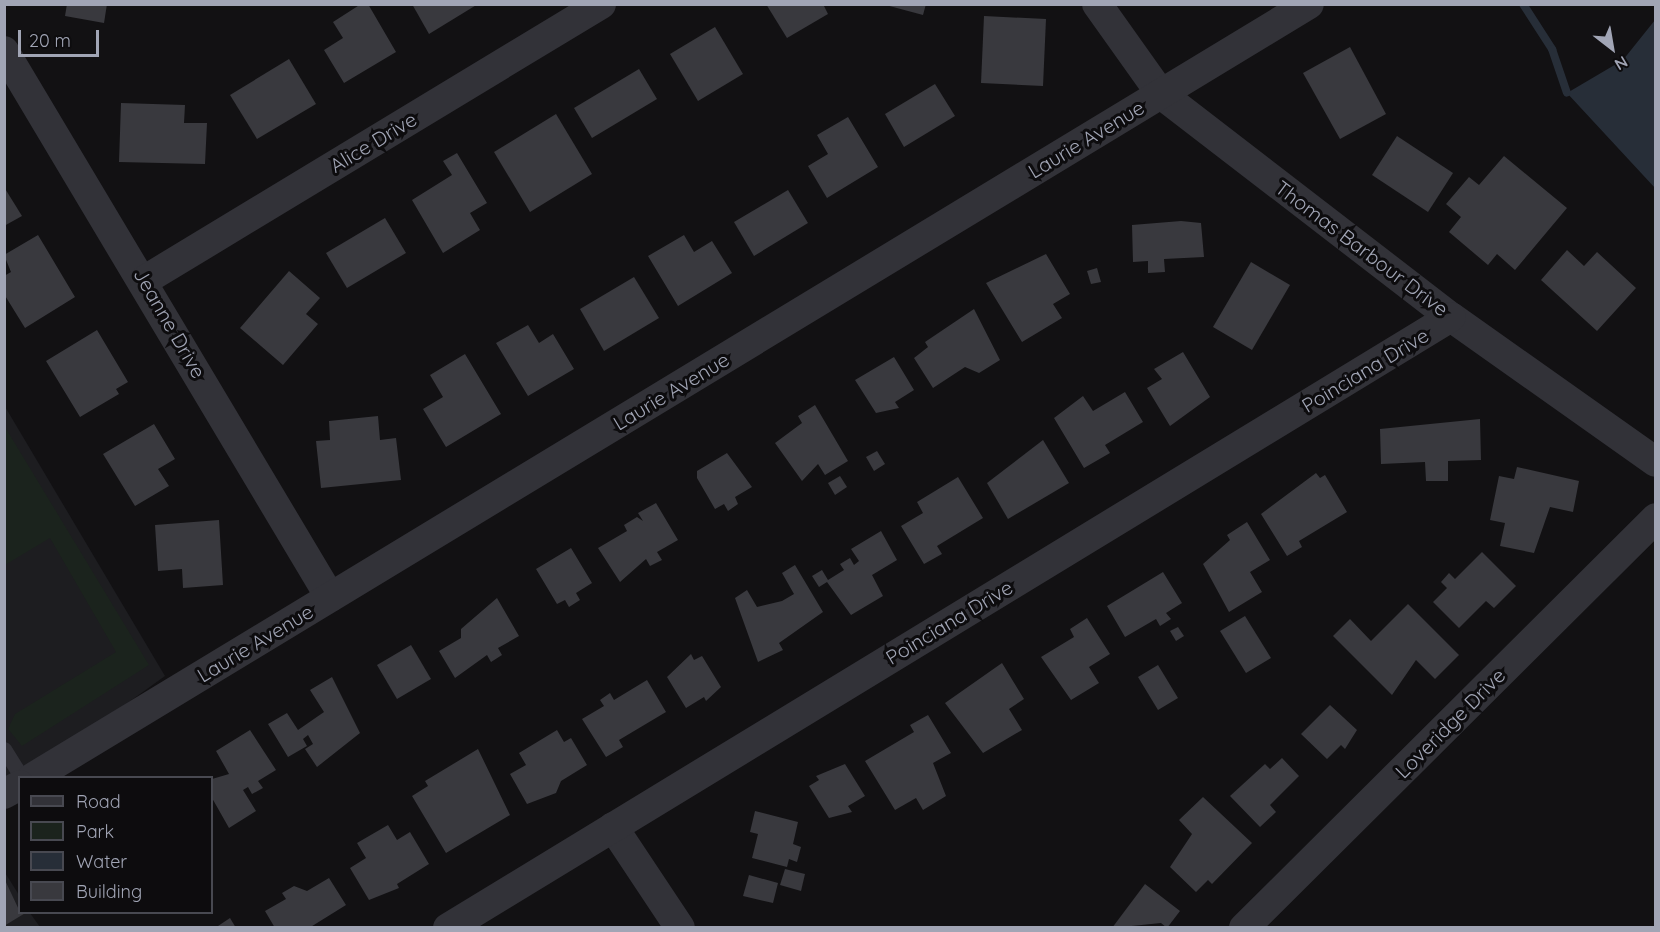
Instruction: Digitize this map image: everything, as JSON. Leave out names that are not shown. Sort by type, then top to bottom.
[{"type":"street","name":"Alice Drive","points":[[145,280],[602,4]]},
{"type":"street","name":"Thomas Barbour Drive","points":[[1097,4],[1161,94],[1451,317],[1656,462]]},
{"type":"street","name":"Laurie Avenue","points":[[34,776],[1309,4]]},
{"type":"street","name":"Jeanne Drive","points":[[4,51],[145,280],[330,597]]},
{"type":"street","name":"Poinciana Drive","points":[[448,927],[1451,317]]},
{"type":"street","name":"Loveridge Drive","points":[[1244,927],[1656,518]]},
{"type":"street","points":[[4,794],[18,786]]},
{"type":"street","points":[[613,827],[680,927]]},
{"type":"lane","points":[[4,749],[20,776]]},
{"type":"shaded area","points":[[4,405],[165,676],[26,776],[18,776],[18,782],[4,792]]},
{"type":"shaded area","points":[[4,871],[18,893],[18,914],[31,914],[40,927],[5,927]]},
{"type":"green space","points":[[5,427],[149,665],[22,746],[8,729],[15,714],[116,652],[50,538],[5,565]]},
{"type":"water","points":[[1655,20],[1655,188],[1567,93],[1623,60]]},
{"type":"building","points":[[67,4],[107,4],[104,23],[65,16]]},
{"type":"building","points":[[361,4],[368,4],[396,52],[344,83],[324,50],[343,38],[333,22]]},
{"type":"building","points":[[412,4],[478,4],[429,34]]},
{"type":"building","points":[[766,4],[823,4],[828,14],[787,38]]},
{"type":"building","points":[[882,4],[926,4],[923,15]]},
{"type":"building","points":[[984,16],[1046,19],[1043,86],[981,83]]},
{"type":"building","points":[[715,27],[743,74],[698,101],[670,54]]},
{"type":"building","points":[[1350,47],[1386,114],[1340,139],[1303,73]]},
{"type":"building","points":[[289,59],[316,104],[257,139],[230,95]]},
{"type":"building","points":[[639,69],[657,99],[592,138],[574,108]]},
{"type":"building","points":[[935,84],[955,116],[904,147],[885,114]]},
{"type":"building","points":[[121,103],[185,105],[184,123],[207,123],[205,164],[119,162]]},
{"type":"building","points":[[556,114],[592,174],[530,212],[494,152]]},
{"type":"building","points":[[848,117],[878,167],[827,198],[808,166],[828,154],[817,135]]},
{"type":"building","points":[[1397,136],[1453,173],[1428,212],[1372,175]]},
{"type":"building","points":[[457,153],[487,203],[470,213],[480,230],[443,253],[412,200],[452,175],[443,161]]},
{"type":"building","points":[[1504,156],[1567,208],[1515,270],[1497,254],[1488,265],[1449,232],[1461,217],[1446,204],[1469,177],[1479,185]]},
{"type":"building","points":[[4,187],[22,216],[4,226]]},
{"type":"building","points":[[788,190],[808,223],[754,256],[734,222]]},
{"type":"building","points":[[385,218],[406,253],[347,288],[326,253]]},
{"type":"building","points":[[1181,221],[1201,223],[1204,257],[1164,259],[1165,272],[1148,273],[1148,261],[1133,262],[1132,225]]},
{"type":"building","points":[[38,235],[75,297],[25,328],[4,294],[4,276],[11,272],[4,255]]},
{"type":"building","points":[[684,235],[694,252],[712,241],[732,273],[678,306],[648,256]]},
{"type":"building","points":[[1567,250],[1584,266],[1597,252],[1636,288],[1597,331],[1541,280]]},
{"type":"building","points":[[1046,254],[1070,294],[1053,304],[1062,318],[1022,342],[986,283]]},
{"type":"building","points":[[1251,262],[1290,285],[1252,350],[1213,327]]},
{"type":"building","points":[[1097,268],[1101,282],[1091,284],[1087,271]]},
{"type":"building","points":[[289,271],[320,298],[306,314],[318,324],[283,365],[240,328]]},
{"type":"building","points":[[634,277],[659,318],[604,351],[580,309]]},
{"type":"building","points":[[974,309],[1000,360],[979,373],[965,367],[933,388],[914,358],[928,347],[925,342]]},
{"type":"building","points":[[528,325],[539,343],[553,334],[574,369],[528,396],[496,343]]},
{"type":"building","points":[[97,330],[128,382],[116,389],[119,394],[80,417],[46,361]]},
{"type":"building","points":[[1183,352],[1210,397],[1170,426],[1147,388],[1162,379],[1154,369]]},
{"type":"building","points":[[465,354],[501,414],[446,447],[423,409],[443,397],[430,375]]},
{"type":"building","points":[[894,357],[914,390],[895,402],[899,408],[876,413],[855,380]]},
{"type":"building","points":[[1125,392],[1143,422],[1105,445],[1110,453],[1084,468],[1054,418],[1083,396],[1093,411]]},
{"type":"building","points":[[815,405],[848,461],[825,475],[818,464],[802,481],[775,443],[802,423],[798,416]]},
{"type":"building","points":[[378,416],[380,440],[396,438],[401,480],[321,488],[316,441],[330,440],[329,421]]},
{"type":"building","points":[[1480,419],[1481,460],[1448,461],[1448,481],[1426,481],[1425,462],[1381,464],[1380,429]]},
{"type":"building","points":[[154,424],[175,459],[158,469],[169,486],[135,506],[103,454]]},
{"type":"building","points":[[1043,440],[1069,483],[1008,519],[987,483]]},
{"type":"building","points":[[877,451],[885,464],[874,471],[866,457]]},
{"type":"building","points":[[727,453],[752,487],[735,497],[738,504],[728,511],[724,504],[715,509],[697,478],[697,471]]},
{"type":"building","points":[[1517,467],[1579,481],[1573,512],[1550,507],[1534,553],[1500,546],[1505,523],[1490,520],[1499,476],[1514,479]]},
{"type":"building","points":[[1316,473],[1320,478],[1325,475],[1347,512],[1299,541],[1302,547],[1287,556],[1261,514]]},
{"type":"building","points":[[840,476],[847,487],[835,495],[828,483]]},
{"type":"building","points":[[958,477],[983,518],[937,546],[942,554],[924,564],[901,526],[923,513],[917,502]]},
{"type":"building","points":[[656,503],[678,540],[657,552],[662,560],[650,566],[646,559],[620,582],[598,548],[627,531],[624,525],[637,517],[643,521],[638,513]]},
{"type":"building","points":[[219,520],[223,585],[183,588],[182,569],[158,571],[155,525]]},
{"type":"building","points":[[1247,522],[1270,560],[1250,572],[1262,592],[1229,612],[1203,564],[1230,540],[1227,535]]},
{"type":"building","points":[[881,531],[897,560],[872,575],[883,596],[851,615],[827,582],[819,587],[812,576],[822,570],[828,580],[844,570],[840,564],[850,558],[854,565],[859,561],[851,549]]},
{"type":"building","points":[[571,548],[592,583],[576,593],[580,600],[569,607],[565,600],[557,604],[536,569]]},
{"type":"building","points":[[1482,552],[1516,586],[1494,608],[1486,601],[1459,628],[1433,602],[1447,588],[1441,582],[1449,573],[1455,579]]},
{"type":"building","points":[[795,565],[823,612],[779,643],[783,650],[758,662],[735,598],[747,590],[757,607],[782,601],[794,594],[782,573]]},
{"type":"building","points":[[1163,572],[1182,603],[1166,613],[1171,619],[1160,626],[1156,619],[1125,637],[1107,606]]},
{"type":"building","points":[[497,598],[519,636],[498,648],[502,655],[491,662],[487,655],[455,678],[439,651],[461,638],[461,629]]},
{"type":"building","points":[[1408,604],[1459,655],[1435,679],[1416,660],[1392,695],[1333,636],[1350,619],[1371,641]]},
{"type":"building","points":[[1245,616],[1271,658],[1246,673],[1220,631]]},
{"type":"building","points":[[1087,618],[1110,654],[1089,667],[1099,683],[1071,700],[1041,657],[1074,637],[1070,629]]},
{"type":"building","points":[[1178,627],[1184,636],[1176,641],[1170,631]]},
{"type":"building","points":[[411,645],[431,679],[397,699],[377,665]]},
{"type":"building","points":[[691,654],[694,660],[702,656],[721,687],[706,701],[704,697],[686,708],[667,677]]},
{"type":"building","points":[[1002,663],[1024,699],[1009,709],[1022,730],[983,753],[945,703]]},
{"type":"building","points":[[1158,665],[1178,698],[1158,710],[1138,677]]},
{"type":"building","points":[[332,677],[360,733],[317,767],[305,749],[313,744],[308,735],[303,739],[307,746],[288,757],[268,724],[287,713],[298,730],[324,712],[310,690]]},
{"type":"building","points":[[647,680],[666,712],[619,740],[623,747],[606,757],[582,719],[604,706],[600,700],[610,693],[614,700]]},
{"type":"building","points":[[1330,705],[1357,730],[1345,749],[1341,745],[1327,759],[1301,734]]},
{"type":"building","points":[[928,715],[951,753],[933,763],[946,796],[923,810],[916,798],[895,810],[865,761],[914,732],[910,725]]},
{"type":"building","points":[[250,730],[276,770],[258,781],[263,788],[252,794],[248,787],[243,790],[256,811],[229,828],[213,800],[213,779],[229,774],[216,751]]},
{"type":"building","points":[[557,730],[564,742],[571,738],[587,765],[561,781],[556,793],[527,804],[510,774],[526,765],[519,753]]},
{"type":"building","points":[[478,749],[510,815],[446,853],[412,796],[428,786],[425,781]]},
{"type":"building","points":[[1282,758],[1299,776],[1270,805],[1276,812],[1260,827],[1230,796],[1265,764],[1270,769]]},
{"type":"building","points":[[845,764],[865,796],[848,806],[852,812],[829,818],[809,786],[819,780],[816,776]]},
{"type":"building","points":[[1203,797],[1252,843],[1212,884],[1208,880],[1196,892],[1170,867],[1192,834],[1179,820]]},
{"type":"building","points":[[755,811],[798,822],[793,844],[801,847],[797,862],[789,859],[787,867],[752,858],[758,834],[750,832]]},
{"type":"building","points":[[388,825],[397,840],[410,832],[429,864],[397,884],[399,888],[369,900],[350,868],[366,858],[357,843]]},
{"type":"building","points":[[785,869],[805,874],[801,891],[780,885]]},
{"type":"building","points":[[749,875],[778,883],[773,903],[743,896]]},
{"type":"building","points":[[4,878],[18,908],[18,914],[24,914],[4,926]]},
{"type":"building","points":[[329,878],[346,905],[309,928],[275,928],[265,911],[286,899],[282,893],[294,886],[307,891]]},
{"type":"building","points":[[1145,884],[1180,911],[1167,928],[1161,923],[1112,928]]},
{"type":"building","points":[[230,918],[236,928],[215,928]]},
{"type":"waterway","points":[[1523,4],[1552,49],[1567,93]]}]
